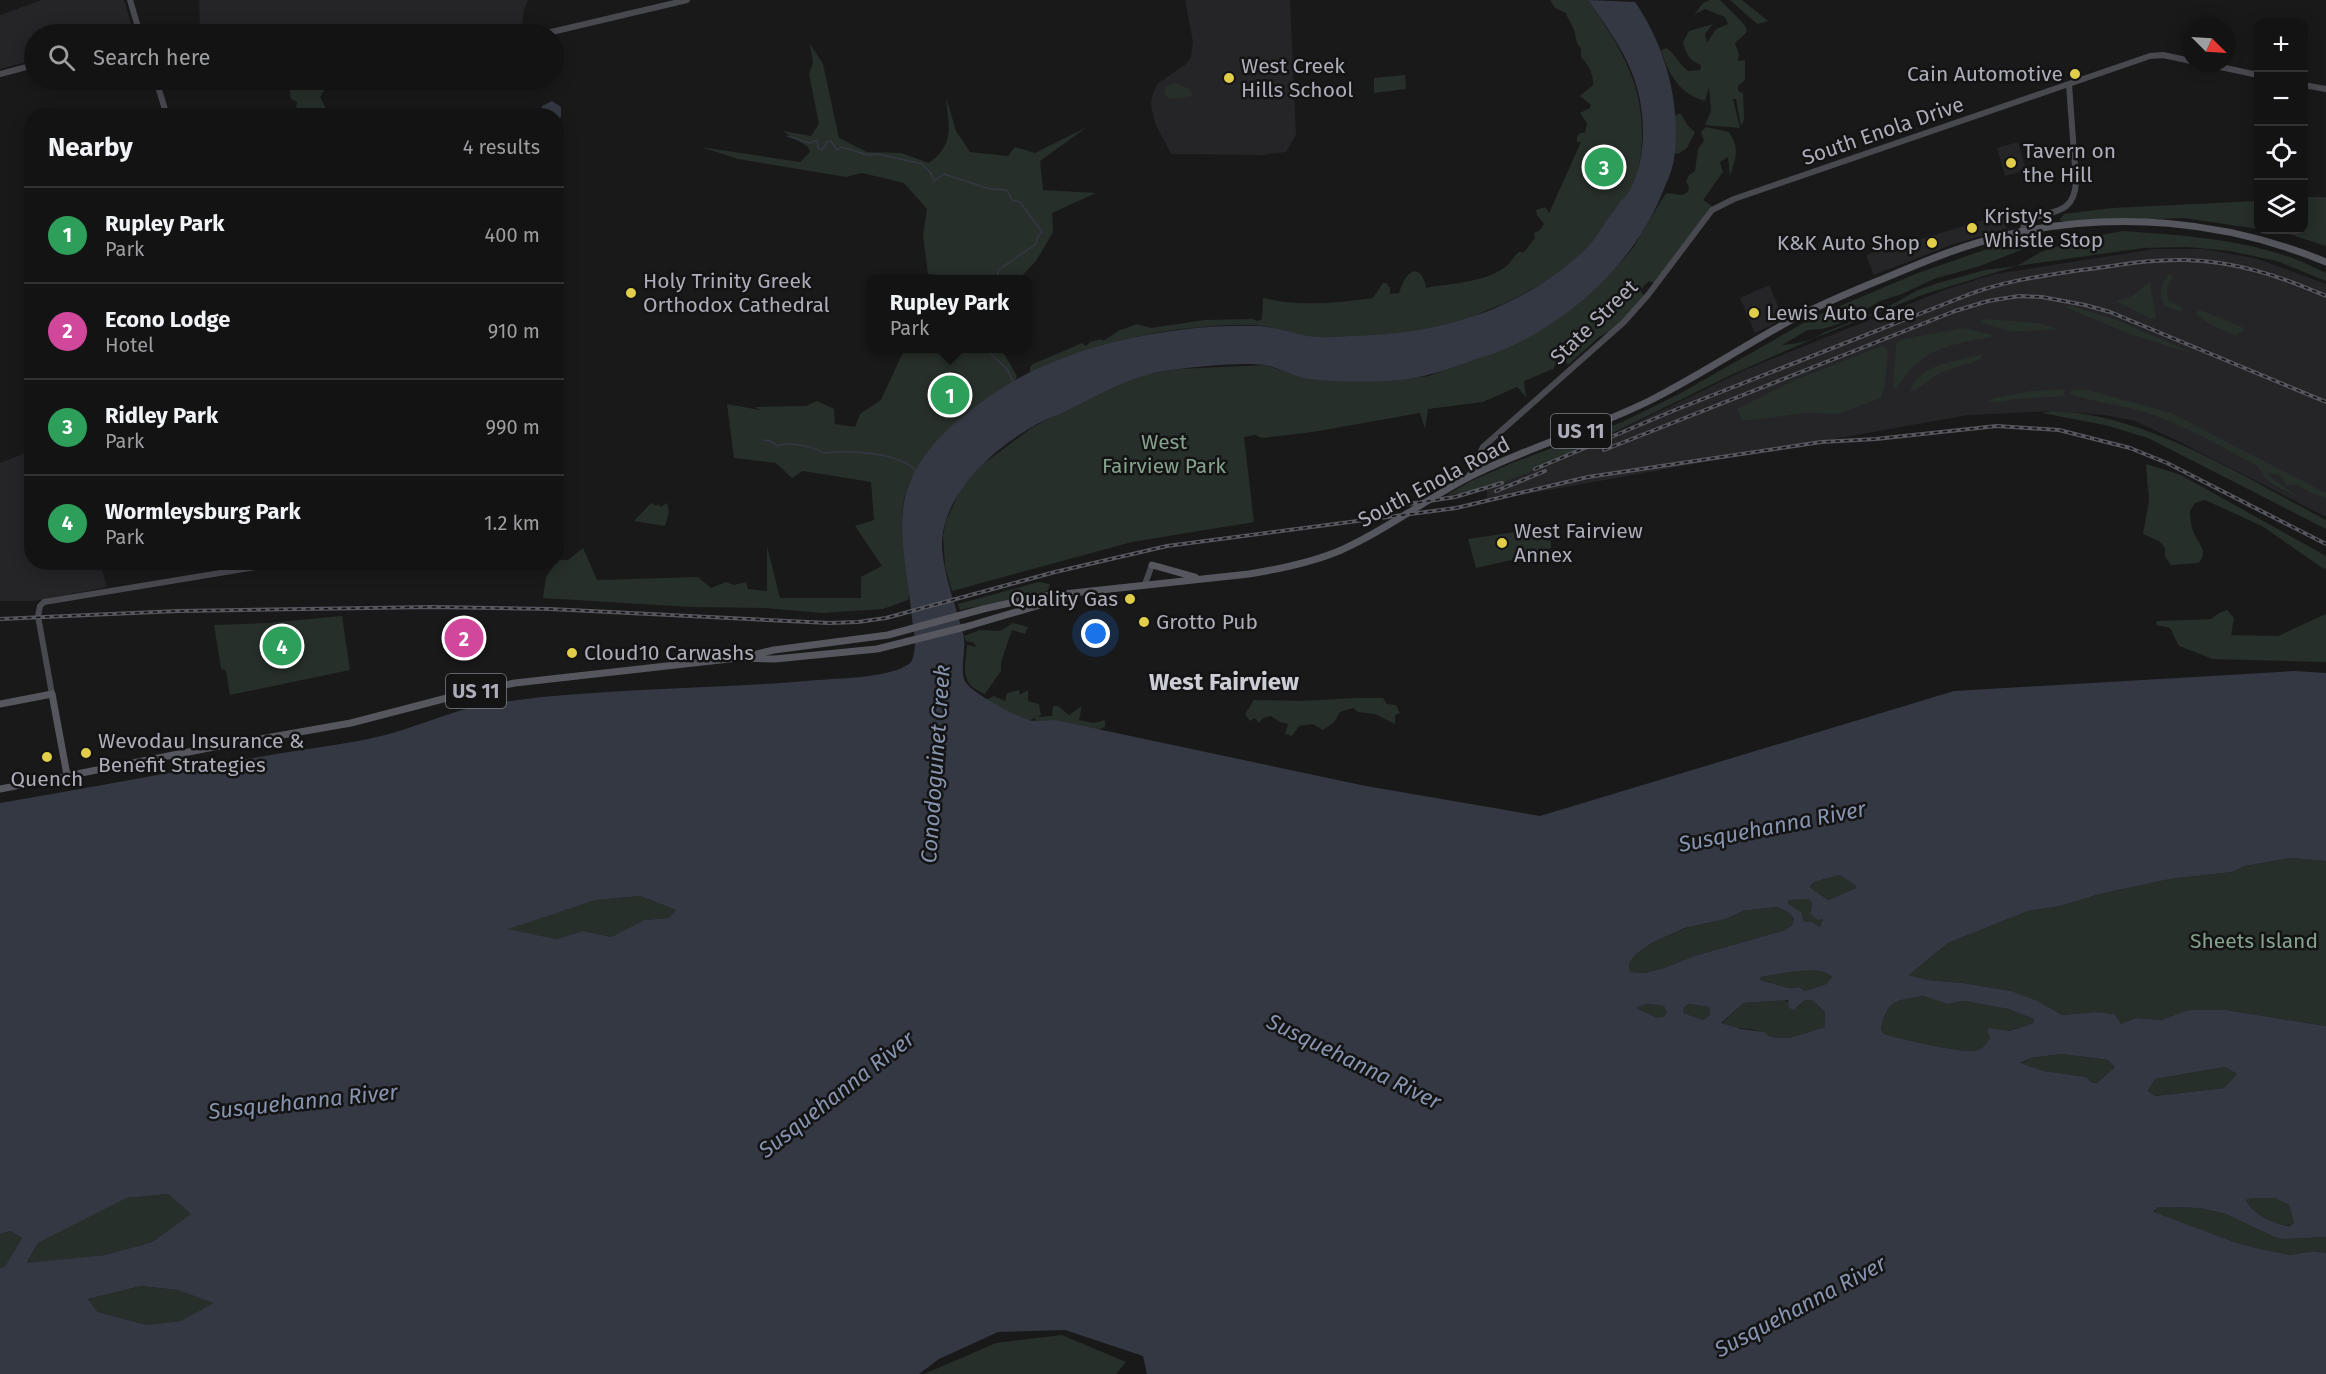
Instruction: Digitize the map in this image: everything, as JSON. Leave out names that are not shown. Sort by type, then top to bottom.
[{"type":"main road","points":[[130,0],[137,24]]},
{"type":"main road","points":[[564,29],[687,0]]},
{"type":"main road","name":"South Enola Drive","points":[[1722,204],[2155,55],[2182,60]]},
{"type":"main road","points":[[0,74],[24,67]]},
{"type":"main road","points":[[2236,70],[2254,74]]},
{"type":"main road","points":[[2021,232],[2027,220],[2055,212],[2067,205],[2073,195],[2076,182],[2069,84]]},
{"type":"main road","points":[[2308,86],[2326,89]]},
{"type":"main road","points":[[159,90],[165,108]]},
{"type":"main road","name":"State Street","points":[[1468,478],[1483,447],[1624,322],[1648,295],[1700,223],[1712,210],[1722,204]]},
{"type":"main road","name":"South Enola Road","points":[[738,658],[774,650],[875,637],[1011,602],[1084,591],[1266,571],[1311,561],[1350,546],[1483,470],[1610,420],[1647,402],[1794,319],[1840,296],[1950,252],[2021,232],[2055,226],[2103,222],[2189,225],[2252,237],[2326,262]]},
{"type":"main road","points":[[1479,455],[1483,470]]},
{"type":"main road","points":[[1145,584],[1152,565],[1200,578]]},
{"type":"main road","points":[[67,775],[38,613],[41,604],[54,599],[236,570]]},
{"type":"main road","name":"South Enola Road","points":[[738,658],[776,659],[853,653],[913,642],[1084,591]]},
{"type":"main road","name":"US 11","points":[[0,789],[351,723],[500,686],[598,672],[738,658]]},
{"type":"main road","points":[[0,704],[52,694]]},
{"type":"shaded area","points":[[42,0],[124,0],[131,24],[24,24],[24,63],[0,69],[0,15]]},
{"type":"shaded area","points":[[199,0],[528,0],[522,24],[200,24]]},
{"type":"shaded area","name":"West Creek Hills School","points":[[1185,0],[1290,0],[1296,135],[1286,152],[1263,155],[1171,154],[1155,123],[1151,105],[1157,84],[1186,64],[1191,57],[1193,42]]},
{"type":"shaded area","points":[[2018,142],[2026,170],[2005,176],[1997,148]]},
{"type":"shaded area","points":[[2003,214],[2006,229],[1951,245],[1874,275],[1866,255],[1900,241],[1902,245]]},
{"type":"shaded area","points":[[2155,249],[2204,249],[2258,259],[2326,284],[2326,517],[2135,421],[2104,415],[2057,411],[1968,415],[1487,501],[1487,486],[1588,446],[1747,369],[1947,289],[1995,274]]},
{"type":"shaded area","points":[[1769,285],[1784,319],[1755,333],[1740,298]]},
{"type":"shaded area","points":[[23,454],[24,570],[102,570],[107,587],[34,601],[0,601],[0,463]]},
{"type":"green space","points":[[1550,0],[1588,0],[1626,61],[1637,94],[1642,131],[1638,168],[1628,192],[1600,233],[1576,259],[1562,270],[1533,289],[1501,305],[1471,318],[1431,328],[1372,336],[1332,337],[1312,337],[1256,325],[1170,330],[1109,344],[1030,373],[1030,367],[1033,364],[1082,343],[1086,346],[1090,342],[1101,339],[1103,341],[1118,331],[1137,324],[1151,328],[1204,320],[1253,319],[1258,321],[1262,319],[1263,298],[1304,303],[1359,300],[1373,298],[1383,283],[1390,288],[1390,294],[1399,293],[1407,277],[1415,271],[1423,277],[1426,288],[1476,280],[1504,268],[1519,252],[1524,252],[1535,238],[1534,233],[1544,224],[1536,210],[1545,207],[1549,213],[1581,142],[1577,142],[1577,137],[1580,133],[1585,133],[1587,123],[1580,113],[1590,108],[1591,105],[1580,96],[1593,85],[1588,66],[1581,57],[1581,48],[1566,13],[1555,8]]},
{"type":"green space","points":[[1720,0],[1747,29],[1746,33],[1735,43],[1739,55],[1738,61],[1745,60],[1745,80],[1738,86],[1738,91],[1743,93],[1744,120],[1741,126],[1736,99],[1733,99],[1740,128],[1705,125],[1711,111],[1709,87],[1705,101],[1681,88],[1667,67],[1661,50],[1667,48],[1688,71],[1700,70],[1701,65],[1694,61],[1685,50],[1683,42],[1689,31],[1713,24],[1705,34],[1707,43],[1716,29],[1728,24],[1725,17],[1705,9],[1694,15],[1703,3]]},
{"type":"green space","points":[[1730,0],[1742,0],[1768,21],[1757,24]]},
{"type":"green space","points":[[810,44],[823,64],[839,138],[867,152],[901,153],[929,163],[938,156],[947,141],[949,125],[946,97],[956,131],[970,152],[1008,156],[1015,147],[1035,153],[1087,127],[1040,161],[1043,190],[1096,193],[1052,213],[1053,232],[1036,261],[1023,275],[928,274],[923,235],[927,209],[904,183],[862,173],[846,177],[738,159],[701,147],[800,162],[810,152],[808,147],[783,131],[811,136],[819,124],[809,74],[813,63]]},
{"type":"green space","points":[[1405,75],[1406,89],[1374,93],[1374,78]]},
{"type":"green space","points":[[1175,83],[1190,89],[1193,96],[1173,99],[1167,97],[1164,92],[1166,86]]},
{"type":"green space","points":[[290,90],[324,90],[320,97],[326,108],[296,108],[297,102],[291,99]]},
{"type":"green space","points":[[1680,113],[1695,132],[1687,148],[1678,154],[1675,153],[1674,116]]},
{"type":"green space","name":"West Fairview Park","points":[[1706,127],[1729,132],[1736,149],[1730,176],[1728,157],[1720,162],[1723,172],[1703,200],[1712,206],[1654,283],[1649,281],[1640,290],[1644,296],[1614,329],[1599,337],[1568,365],[1561,356],[1553,369],[1524,381],[1526,397],[1517,387],[1483,402],[1428,409],[1425,429],[1420,413],[1313,432],[1262,438],[1255,435],[1244,437],[1254,522],[1132,542],[952,591],[945,566],[943,536],[946,521],[962,486],[979,467],[1033,427],[1108,388],[1138,376],[1178,369],[1265,365],[1308,379],[1390,381],[1429,376],[1504,349],[1543,328],[1575,306],[1633,248],[1664,196],[1667,193],[1682,195],[1688,192],[1689,186],[1686,182],[1689,175],[1695,171],[1698,149],[1704,141],[1701,132]]},
{"type":"green space","points":[[2308,197],[2326,197],[2326,246],[2289,234],[2308,234]]},
{"type":"green space","points":[[2254,201],[2254,228],[2184,218],[2067,222],[2059,220],[2064,214],[2112,208]]},
{"type":"green space","points":[[2123,231],[2204,238],[2264,249],[2326,273],[2326,281],[2277,261],[2230,251],[2187,247],[2143,248],[2017,266],[2041,252],[2079,239]]},
{"type":"green space","points":[[2057,236],[1980,266],[1934,279],[1902,294],[1880,301],[1847,321],[1822,329],[1808,330],[1782,345],[1810,340],[1938,283],[1985,270],[2017,266],[1925,294],[1817,337],[1731,375],[1545,466],[1496,485],[1487,485],[1480,490],[1447,495],[1471,481],[1512,463],[1622,422],[1679,394],[1814,317],[1842,305],[1918,273],[1990,248],[2037,237]]},
{"type":"green space","points":[[2169,274],[2174,276],[2167,286],[2168,300],[2182,308],[2183,312],[2164,306],[2161,289]]},
{"type":"green space","points":[[2150,282],[2156,319],[2149,318],[2116,301],[2132,296]]},
{"type":"green space","points":[[2068,305],[2117,320],[2197,355],[2130,334],[2067,308]]},
{"type":"green space","points":[[2200,310],[2242,327],[2244,331],[2236,336],[2211,325],[2195,313]]},
{"type":"green space","points":[[1984,319],[2037,323],[2059,329],[2012,332],[1979,322]]},
{"type":"green space","points":[[1963,328],[1996,336],[1938,350],[1917,363],[1896,388],[1893,387],[1896,344],[1904,339]]},
{"type":"green space","points":[[1882,346],[1888,353],[1881,398],[1838,414],[1805,413],[1742,420],[1737,409],[1797,379]]},
{"type":"green space","points":[[903,353],[1003,353],[1017,376],[1015,382],[982,402],[949,429],[934,444],[912,478],[905,495],[902,519],[910,592],[908,600],[883,609],[822,613],[765,608],[691,607],[543,598],[546,577],[551,570],[564,570],[564,560],[568,560],[583,548],[597,580],[698,577],[711,588],[726,582],[734,585],[746,582],[748,589],[767,591],[767,546],[780,598],[861,598],[861,577],[882,566],[855,526],[874,520],[871,482],[803,471],[792,478],[776,463],[734,458],[727,404],[760,410],[755,407],[806,406],[817,401],[834,409],[835,424],[855,427],[860,414],[881,400]]},
{"type":"green space","points":[[1983,354],[1981,359],[1942,372],[1910,391],[1915,381],[1931,369]]},
{"type":"green space","points":[[2066,389],[2063,393],[2065,396],[1992,403],[1987,400],[2030,391]]},
{"type":"green space","points":[[2088,390],[2171,413],[2326,493],[2326,498],[2297,485],[2287,485],[2279,475],[2269,473],[2268,475],[2300,498],[2270,482],[2258,466],[2193,432],[2143,412],[2071,395],[2069,392]]},
{"type":"green space","points":[[2052,411],[2087,414],[2123,423],[2193,450],[2326,520],[2326,529],[2148,438],[2105,425],[2042,413]]},
{"type":"green space","points":[[2146,464],[2181,475],[2326,556],[2326,568],[2324,569],[2262,526],[2205,500],[2195,503],[2190,511],[2193,531],[2203,550],[2202,558],[2199,563],[2171,565],[2165,557],[2165,548],[2159,541],[2143,534],[2149,501]]},
{"type":"green space","points":[[651,503],[656,506],[659,504],[660,507],[667,503],[669,512],[665,526],[634,521]]},
{"type":"green space","points":[[1522,531],[1547,537],[1551,542],[1551,548],[1521,558],[1476,568],[1468,539]]},
{"type":"green space","points":[[1039,582],[1050,584],[1048,591],[960,610],[958,604]]},
{"type":"green space","points":[[2227,610],[2234,618],[2231,635],[2278,636],[2326,614],[2326,662],[2213,659],[2179,646],[2170,628],[2156,625],[2157,621],[2211,619]]},
{"type":"green space","points":[[342,616],[350,670],[230,695],[226,671],[221,668],[214,625]]},
{"type":"green space","points":[[1013,623],[1028,627],[1025,634],[1012,630],[1001,662],[1001,671],[985,694],[967,680],[965,668],[967,645],[976,647],[974,643],[966,641],[964,636],[980,630],[1000,631]]},
{"type":"green space","points":[[1019,690],[1020,695],[1028,690],[1028,701],[1039,704],[1041,715],[1038,717],[1052,716],[1053,706],[1058,706],[1069,715],[1082,706],[1079,720],[1094,723],[1105,720],[1105,727],[1094,731],[1039,723],[1034,718],[1029,721],[982,702],[994,696],[1005,701],[1007,693]]},
{"type":"green space","points":[[1383,698],[1387,704],[1396,705],[1400,713],[1395,715],[1395,724],[1375,714],[1358,712],[1353,708],[1340,712],[1334,722],[1323,730],[1313,724],[1299,726],[1292,736],[1285,734],[1288,724],[1271,716],[1263,718],[1259,723],[1255,718],[1250,721],[1245,714],[1254,700],[1300,701]]},
{"type":"green space","name":"Sheets Island","points":[[2291,858],[2326,861],[2326,1026],[2226,1010],[2188,1010],[2161,1020],[2135,1018],[2121,1024],[2115,1014],[2094,1012],[2062,1015],[2011,991],[1927,980],[1909,975],[1948,943],[2028,911],[2060,906],[2100,894],[2170,879],[2232,872],[2245,866]]},
{"type":"green space","points":[[1839,875],[1856,888],[1828,900],[1808,887],[1814,882]]},
{"type":"green space","points":[[640,896],[676,910],[669,918],[644,920],[611,937],[583,931],[556,939],[506,929],[596,900]]},
{"type":"green space","points":[[1792,899],[1809,899],[1812,903],[1810,912],[1816,918],[1823,919],[1820,927],[1812,922],[1804,922],[1788,904]]},
{"type":"green space","points":[[1776,907],[1788,912],[1794,920],[1792,925],[1785,930],[1694,956],[1645,973],[1631,972],[1629,969],[1629,963],[1636,954],[1652,943],[1686,928],[1726,919],[1743,911]]},
{"type":"green space","points":[[1797,971],[1821,971],[1832,977],[1826,984],[1805,991],[1799,987],[1789,988],[1760,980],[1761,977]]},
{"type":"green space","points":[[1923,996],[1948,1004],[1964,1001],[2008,1009],[2034,1019],[2033,1023],[1990,1037],[1982,1048],[1970,1051],[1884,1034],[1881,1029],[1891,1006],[1900,1000]]},
{"type":"green space","points":[[1785,1000],[1797,1008],[1805,1000],[1812,1000],[1825,1012],[1825,1027],[1789,1038],[1771,1037],[1760,1031],[1721,1024],[1744,1003]]},
{"type":"green space","points":[[1646,1004],[1664,1006],[1668,1012],[1665,1016],[1658,1018],[1635,1008]]},
{"type":"green space","points":[[1688,1004],[1709,1007],[1710,1015],[1703,1020],[1684,1013],[1683,1009]]},
{"type":"green space","points":[[2062,1054],[2108,1060],[2115,1067],[2097,1083],[2091,1082],[2087,1077],[2044,1071],[2020,1064],[2031,1058]]},
{"type":"green space","points":[[2225,1067],[2237,1074],[2224,1088],[2155,1096],[2148,1091],[2155,1079]]},
{"type":"green space","points":[[168,1194],[192,1214],[152,1242],[105,1255],[27,1264],[38,1243],[127,1198]]},
{"type":"green space","points":[[2275,1198],[2289,1205],[2294,1223],[2282,1225],[2267,1219],[2249,1205],[2246,1200]]},
{"type":"green space","points":[[2158,1207],[2199,1208],[2226,1214],[2285,1239],[2326,1237],[2326,1253],[2314,1251],[2290,1255],[2261,1249],[2237,1243],[2153,1213]]},
{"type":"green space","points":[[10,1231],[22,1238],[5,1266],[0,1268],[0,1234]]},
{"type":"green space","points":[[141,1286],[177,1290],[215,1303],[180,1321],[147,1325],[98,1312],[88,1299]]},
{"type":"green space","points":[[1062,1335],[1126,1362],[1116,1374],[924,1374],[996,1343]]},
{"type":"water","points":[[1588,0],[1635,2],[1646,19],[1663,56],[1676,118],[1674,159],[1661,196],[1634,245],[1597,288],[1552,323],[1528,338],[1498,352],[1418,377],[1359,382],[1328,381],[1309,379],[1271,366],[1256,364],[1163,371],[1121,384],[1041,422],[1001,448],[986,461],[961,490],[951,507],[945,525],[943,554],[963,633],[964,679],[973,690],[982,696],[1013,714],[1029,720],[1055,720],[1366,786],[1540,816],[1954,691],[2295,671],[2326,673],[2326,861],[2291,858],[2245,866],[2232,872],[2170,879],[2100,894],[2060,906],[2028,911],[1948,943],[1909,975],[1927,980],[2011,991],[2037,1001],[2062,1015],[2094,1012],[2115,1014],[2121,1024],[2135,1018],[2161,1020],[2188,1010],[2226,1010],[2326,1026],[2326,1237],[2285,1239],[2275,1237],[2226,1214],[2199,1208],[2158,1207],[2153,1212],[2237,1243],[2261,1249],[2290,1255],[2314,1251],[2326,1253],[2326,1374],[1147,1374],[1143,1356],[1065,1330],[998,1332],[939,1359],[919,1374],[0,1374],[0,1268],[5,1266],[22,1238],[10,1231],[0,1234],[0,803],[367,739],[480,705],[572,694],[855,678],[892,672],[902,668],[912,661],[915,642],[902,536],[906,493],[922,459],[947,430],[976,406],[1007,385],[1034,370],[1095,347],[1193,328],[1263,326],[1308,336],[1329,337],[1382,335],[1442,325],[1472,317],[1527,292],[1553,276],[1585,250],[1630,189],[1640,162],[1643,132],[1637,87],[1628,63]],"holes":[[[1839,875],[1856,888],[1828,900],[1809,887],[1814,882]],[[640,896],[676,910],[669,918],[644,920],[611,937],[583,931],[556,939],[508,929],[596,900]],[[1809,899],[1812,903],[1810,914],[1818,920],[1823,919],[1820,927],[1812,922],[1804,922],[1801,912],[1788,904],[1789,900]],[[1776,907],[1788,912],[1794,919],[1792,925],[1785,930],[1694,956],[1664,968],[1645,973],[1631,972],[1629,963],[1636,954],[1652,943],[1685,928],[1726,919],[1743,911]],[[1797,971],[1820,971],[1832,977],[1826,984],[1805,991],[1799,987],[1789,988],[1760,980],[1761,977]],[[1923,996],[1948,1004],[1964,1001],[2008,1009],[2034,1019],[2033,1023],[2009,1031],[1989,1028],[1987,1031],[1990,1037],[1982,1048],[1970,1051],[1959,1050],[1884,1034],[1881,1029],[1887,1011],[1900,1000]],[[1788,1000],[1789,1008],[1794,1010],[1805,1000],[1812,1000],[1825,1012],[1825,1027],[1789,1038],[1771,1037],[1764,1032],[1721,1023],[1744,1003]],[[1646,1004],[1664,1006],[1667,1012],[1665,1016],[1658,1018],[1636,1008]],[[1688,1004],[1709,1007],[1710,1015],[1703,1020],[1684,1013],[1683,1009]],[[2062,1054],[2108,1060],[2115,1067],[2097,1083],[2091,1082],[2087,1077],[2044,1071],[2020,1063],[2031,1058]],[[2225,1067],[2237,1074],[2224,1088],[2155,1096],[2148,1091],[2155,1079]],[[168,1194],[191,1214],[152,1242],[105,1255],[27,1263],[38,1243],[127,1198]],[[2275,1198],[2289,1205],[2294,1223],[2289,1226],[2277,1223],[2254,1210],[2246,1200]],[[141,1286],[177,1290],[214,1303],[180,1321],[147,1325],[98,1312],[88,1299]]]},
{"type":"water","points":[[552,101],[561,108],[541,108]]},
{"type":"waterway","points":[[788,136],[809,143],[817,140],[818,148],[822,150],[827,142],[831,141],[837,150],[841,147],[868,155],[878,154],[922,164],[931,173],[934,181],[944,174],[990,189],[1007,190],[1012,200],[1020,202],[1042,232],[1036,244],[998,270],[998,275]]},
{"type":"waterway","points":[[990,353],[1007,369],[1014,384]]},
{"type":"waterway","points":[[763,440],[778,446],[794,444],[823,453],[859,452],[886,456],[916,471]]},
{"type":"railway","points":[[1535,469],[1675,410],[1965,296],[2008,283],[2051,274],[2133,263],[2185,260],[2222,263],[2257,271],[2326,296]]},
{"type":"railway","points":[[1604,450],[1955,311],[1988,301],[2019,296],[2042,297],[2110,312],[2326,402]]},
{"type":"railway","points":[[0,619],[178,611],[433,607],[550,609],[829,623],[858,622],[886,618],[1055,572],[1167,546],[1456,508],[1588,477],[1821,442],[1876,439],[1997,426],[2059,430],[2130,448],[2167,463],[2326,544]]},
{"type":"railway","points":[[1496,491],[1545,471]]},
{"type":"railway","points":[[1382,508],[1455,497],[1502,483]]},
{"type":"place","name":"Cain Automotive","points":[[2075,74]]},
{"type":"place","name":"West Creek Hills School","points":[[1229,78]]},
{"type":"place","name":"Tavern on the Hill","points":[[2011,163]]},
{"type":"place","name":"Ridley Park","points":[[1604,167]]},
{"type":"place","name":"Kristy's Whistle Stop","points":[[1972,228]]},
{"type":"place","name":"K&K Auto Shop","points":[[1932,243]]},
{"type":"place","name":"Holy Trinity Greek Orthodox Cathedral","points":[[631,293]]},
{"type":"place","name":"Lewis Auto Care","points":[[1754,313]]},
{"type":"place","name":"Rupley Park","points":[[950,395]]},
{"type":"place","name":"West Fairview Annex","points":[[1502,543]]},
{"type":"place","name":"Quality Gas","points":[[1130,599]]},
{"type":"place","name":"Grotto Pub","points":[[1144,622]]},
{"type":"place","name":"Econo Lodge","points":[[464,638]]},
{"type":"place","name":"Wormleysburg Park","points":[[282,646]]},
{"type":"place","name":"Cloud10 Carwashs","points":[[572,653]]},
{"type":"place","name":"Wevodau Insurance & Benefit Strategies","points":[[86,753]]},
{"type":"place","name":"Quench","points":[[47,757]]},
{"type":"district","name":"West Fairview","points":[[1224,682]]},
{"type":"water label","name":"Conodoguinet Creek","points":[[935,764]]},
{"type":"water label","name":"Susquehanna River","points":[[1772,826]]},
{"type":"water label","name":"Susquehanna River","points":[[1354,1061]]},
{"type":"water label","name":"Susquehanna River","points":[[836,1094]]},
{"type":"water label","name":"Susquehanna River","points":[[303,1101]]},
{"type":"water label","name":"Susquehanna River","points":[[1800,1306]]}]
